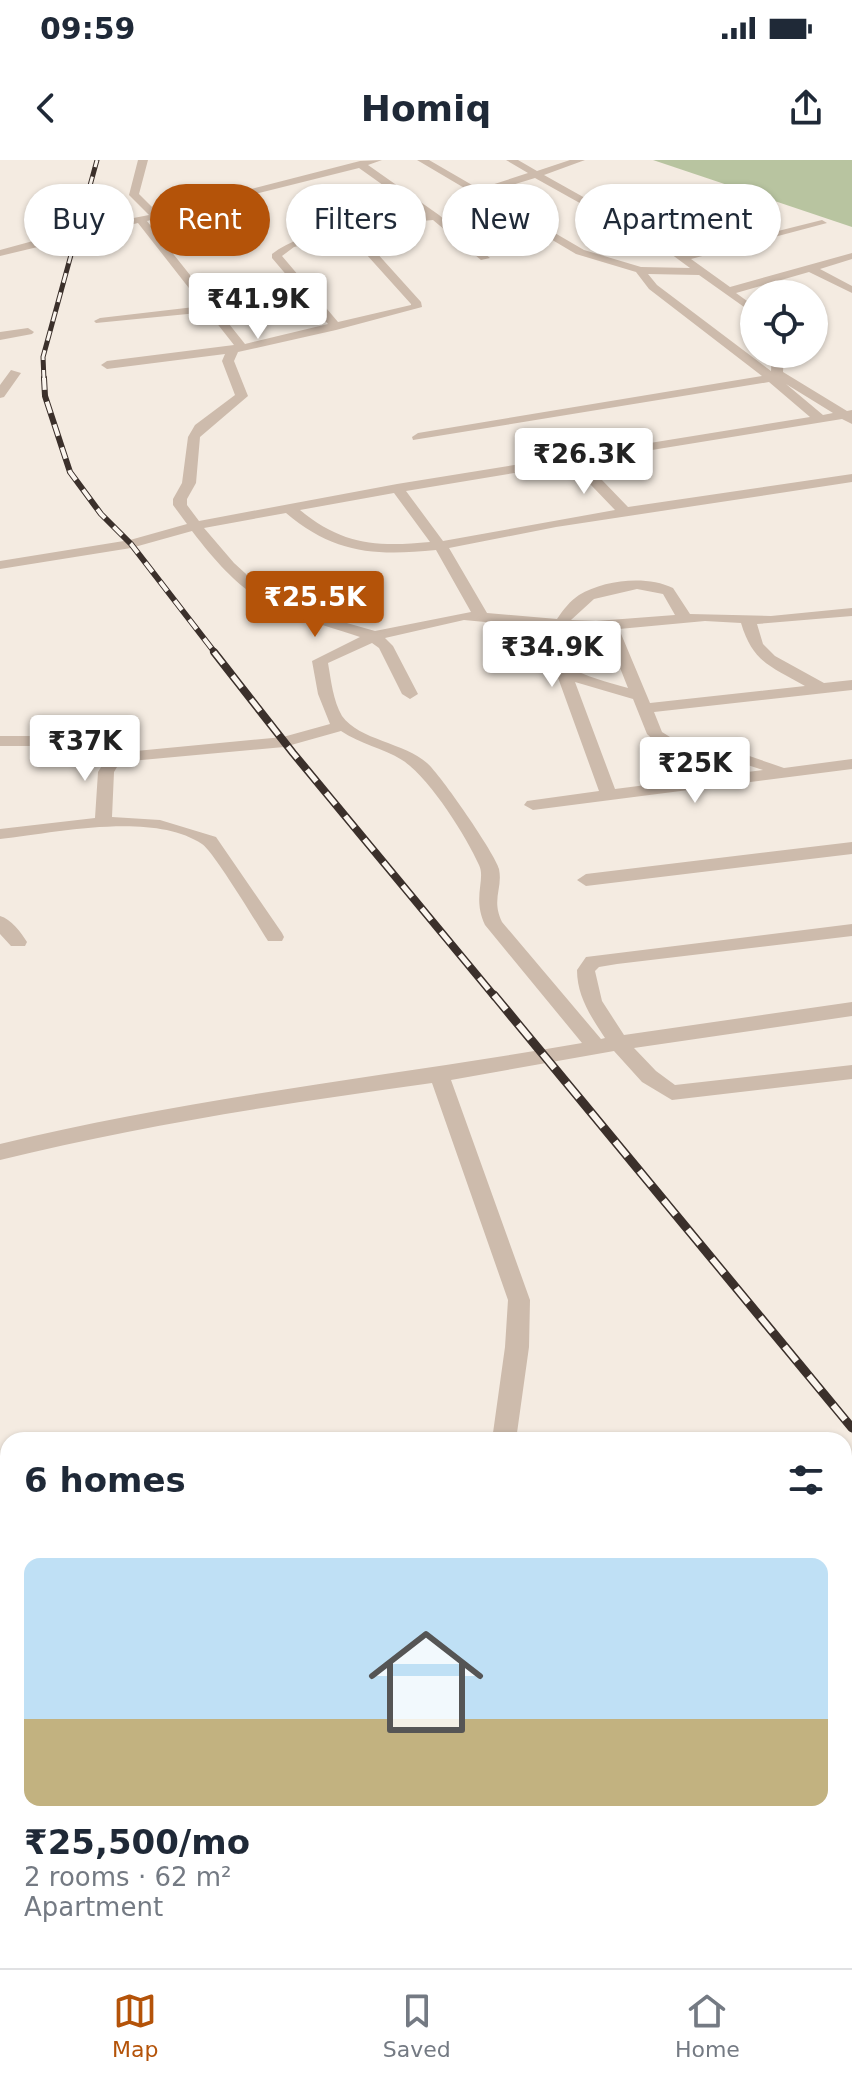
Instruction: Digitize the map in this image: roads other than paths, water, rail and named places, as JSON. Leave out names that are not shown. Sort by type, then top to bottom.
[{"type":"street","points":[[143,160],[134,195],[150,210]]},
{"type":"street","points":[[270,187],[377,160]]},
{"type":"street","points":[[422,160],[462,184]]},
{"type":"street","points":[[511,160],[539,173],[683,258],[740,302]]},
{"type":"street","points":[[505,184],[580,160]]},
{"type":"street","points":[[360,164],[435,217],[485,258]]},
{"type":"street","points":[[426,218],[435,217]]},
{"type":"street","points":[[0,253],[77,232],[150,218]]},
{"type":"street","points":[[141,220],[212,308],[237,348]]},
{"type":"street","points":[[683,258],[822,223]]},
{"type":"street","points":[[559,240],[580,252],[640,270],[700,272]]},
{"type":"street","points":[[286,248],[276,256],[336,327]]},
{"type":"street","points":[[107,365],[237,348],[410,310],[417,304],[374,256]]},
{"type":"street","points":[[726,292],[852,256]]},
{"type":"street","points":[[810,268],[852,290]]},
{"type":"street","points":[[640,270],[653,287],[772,378],[821,420]]},
{"type":"street","points":[[100,321],[212,308]]},
{"type":"street","points":[[0,336],[28,332]]},
{"type":"street","points":[[237,348],[228,361],[242,396],[200,428],[194,437],[189,483],[180,499],[195,526],[262,596],[280,606],[374,636],[385,646],[410,694]]},
{"type":"street","points":[[777,368],[777,373],[851,416]]},
{"type":"street","points":[[0,394],[15,373]]},
{"type":"street","points":[[418,437],[772,378]]},
{"type":"street","points":[[0,565],[131,544],[195,526],[397,488],[851,416]]},
{"type":"street","points":[[560,462],[596,482],[626,513]]},
{"type":"street","points":[[289,508],[321,534],[337,541],[362,547],[405,549],[441,547],[555,524],[852,478]]},
{"type":"street","points":[[397,488],[441,547],[481,616]]},
{"type":"street","points":[[560,624],[585,598],[629,586],[652,585],[667,590],[675,598],[684,618]]},
{"type":"street","points":[[596,1046],[494,925],[485,909],[484,897],[490,868],[440,787],[406,755],[366,740],[336,720],[326,694],[320,661],[374,636],[464,616],[560,624],[610,624],[684,618],[748,620],[852,612]]},
{"type":"street","points":[[511,620],[523,644],[564,673],[643,702],[852,685]]},
{"type":"street","points":[[748,620],[756,646],[770,659],[822,689]]},
{"type":"street","points":[[610,624],[655,734],[672,747],[730,755],[781,772]]},
{"type":"street","points":[[564,673],[609,796]]},
{"type":"street","points":[[0,741],[33,741],[115,758],[284,742],[343,725]]},
{"type":"street","points":[[103,824],[106,772],[115,758]]},
{"type":"street","points":[[533,805],[852,764]]},
{"type":"street","points":[[0,834],[149,823],[194,832],[210,841],[275,937]]},
{"type":"street","points":[[586,880],[852,848]]},
{"type":"street","points":[[0,922],[18,942]]},
{"type":"street","points":[[852,930],[593,962],[586,970],[588,991],[619,1043],[646,1076],[659,1088],[672,1093],[852,1072]]},
{"type":"street","points":[[0,1152],[69,1135],[297,1094],[439,1075],[596,1046],[852,1009]]},
{"type":"street","points":[[439,1075],[519,1300],[517,1347],[505,1432]]},
{"type":"railway","points":[[44,380],[43,357],[97,160]]},
{"type":"railway","points":[[44,378],[45,396],[70,472],[101,514],[131,544],[216,654]]},
{"type":"railway","points":[[214,652],[293,753],[495,997]]},
{"type":"railway","points":[[494,995],[852,1428]]}]
